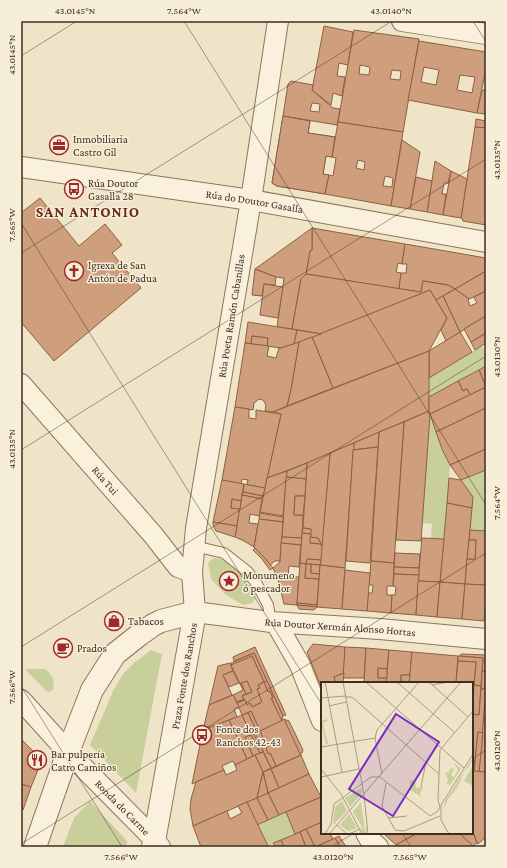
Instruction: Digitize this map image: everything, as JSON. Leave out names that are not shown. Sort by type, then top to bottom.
[{"type":"street","name":"Rúa Poeta Ramón Cabanillas","points":[[195,612],[192,572],[196,528],[251,200],[278,21]]},
{"type":"street","points":[[402,21],[486,34]]},
{"type":"street","name":"Rúa do Doutor Gasalla","points":[[21,167],[251,200],[486,242]]},
{"type":"street","name":"Rúa Tui","points":[[21,384],[161,544],[178,567],[192,572]]},
{"type":"street","name":"Rúa Doutor Xermán Alonso Hortas","points":[[195,612],[274,622],[380,629],[486,639]]},
{"type":"street","name":"Praza Fonte dos Ranchos","points":[[35,847],[68,752],[92,690],[115,654],[161,621],[195,612],[155,844]]},
{"type":"street","points":[[274,622],[300,665],[321,719]]},
{"type":"street","name":"Ronda do Carme","points":[[21,700],[155,844]]},
{"type":"street","points":[[367,834],[370,840],[378,847]]},
{"type":"lane","points":[[194,546],[224,553],[248,572],[258,586],[274,622]]},
{"type":"green space","points":[[482,346],[486,354],[486,366],[429,397],[429,378]]},
{"type":"green space","points":[[430,415],[439,441],[450,465],[444,539],[431,538],[432,524],[422,523]]},
{"type":"green space","points":[[486,470],[486,531],[470,530],[473,497],[461,480]]},
{"type":"green space","points":[[214,558],[225,560],[250,582],[256,595],[253,603],[243,605],[226,595],[211,579],[208,563]]},
{"type":"green space","points":[[151,650],[162,654],[136,793],[90,745],[113,691],[123,674]]},
{"type":"green space","points":[[25,669],[45,669],[53,678],[53,690],[49,692],[45,690]]},
{"type":"green space","points":[[90,801],[127,841],[126,847],[63,847],[74,818]]},
{"type":"green space","points":[[286,812],[295,834],[268,846],[257,825]]},
{"type":"building","points":[[324,26],[353,32],[348,65],[339,63],[337,76],[345,77],[342,96],[333,93],[331,105],[312,90]]},
{"type":"building","points":[[354,30],[419,39],[403,132],[338,122]],"holes":[[[360,65],[370,67],[369,75],[359,74]],[[392,70],[401,71],[400,80],[390,79]]]},
{"type":"building","points":[[419,41],[486,52],[486,68],[477,113],[408,100]],"holes":[[[424,67],[439,70],[436,85],[421,82]],[[460,75],[475,77],[472,93],[457,90]]]},
{"type":"building","points":[[291,81],[313,85],[312,90],[333,108],[340,109],[337,125],[283,116],[288,84]],"holes":[[[312,103],[320,104],[319,112],[310,111]]]},
{"type":"building","points":[[482,90],[486,90],[486,114],[477,113]]},
{"type":"building","points":[[283,116],[310,121],[308,133],[335,137],[332,157],[326,156],[323,174],[329,175],[325,194],[277,186],[272,183]],"holes":[[[297,150],[306,152],[304,160],[296,158]]]},
{"type":"building","points":[[283,116],[310,121],[308,133],[335,137],[332,157],[326,156],[323,174],[329,175],[325,194],[277,186],[272,183]]},
{"type":"building","points":[[476,119],[486,121],[486,128],[475,127]]},
{"type":"building","points":[[338,122],[403,132],[391,206],[325,194],[329,175],[333,176],[336,158],[332,157]],"holes":[[[358,160],[365,162],[364,170],[356,168]],[[385,176],[393,178],[392,187],[383,186]]]},
{"type":"building","points":[[475,127],[486,128],[486,225],[463,221],[461,218]]},
{"type":"building","points":[[402,140],[420,152],[410,209],[391,206]]},
{"type":"building","points":[[435,161],[451,171],[448,183],[444,183],[442,194],[446,194],[443,215],[427,212]]},
{"type":"building","points":[[451,171],[467,179],[461,218],[443,215]]},
{"type":"building","points":[[416,177],[432,181],[427,212],[410,209]]},
{"type":"building","name":"Igrexa de San Antón de Padua","points":[[40,198],[79,246],[105,224],[122,245],[112,253],[141,288],[54,361],[21,322],[21,213]]},
{"type":"building","points":[[312,228],[405,244],[402,264],[398,263],[396,272],[401,273],[399,289],[306,274],[310,251],[312,250]]},
{"type":"building","points":[[312,228],[312,250],[310,251],[306,274],[301,279],[292,329],[277,327],[284,278],[276,277],[255,269]]},
{"type":"building","points":[[405,244],[486,258],[486,271],[455,289],[448,285],[423,281],[421,292],[399,289],[401,273],[406,273],[407,264],[402,264]]},
{"type":"building","points":[[255,269],[276,277],[275,285],[264,284],[262,296],[252,295]]},
{"type":"building","points":[[486,271],[486,291],[469,299],[455,289]]},
{"type":"building","points":[[306,274],[421,292],[423,281],[448,285],[455,289],[436,300],[430,290],[321,334],[292,329],[301,279]]},
{"type":"building","points":[[264,284],[283,287],[278,318],[260,315]]},
{"type":"building","points":[[455,289],[469,299],[470,306],[477,303],[474,297],[486,291],[486,316],[460,332],[443,296]]},
{"type":"building","points":[[430,290],[447,318],[429,351],[333,388],[312,337]]},
{"type":"building","points":[[443,296],[460,332],[446,341],[441,330],[447,318],[436,300]]},
{"type":"building","points":[[486,316],[486,333],[471,342],[464,329]]},
{"type":"building","points":[[248,322],[297,330],[294,344],[281,348],[267,346],[268,338],[252,336],[251,344],[245,343]]},
{"type":"building","points":[[297,330],[321,334],[294,344]]},
{"type":"building","points":[[460,332],[472,352],[429,378],[429,351]]},
{"type":"building","points":[[486,333],[486,343],[475,350],[471,342]]},
{"type":"building","points":[[252,336],[268,338],[267,346],[251,344]]},
{"type":"building","points":[[312,337],[333,388],[287,406],[299,342]]},
{"type":"building","points":[[299,342],[287,406],[273,412],[265,411],[266,405],[263,400],[259,399],[254,403],[253,410],[235,407],[245,343],[269,346],[267,356],[276,358],[279,348]]},
{"type":"building","points":[[429,351],[429,411],[307,463],[267,478],[281,414],[273,412]]},
{"type":"building","points":[[486,366],[486,387],[479,370]]},
{"type":"building","points":[[479,370],[486,387],[470,395],[467,389],[463,391],[458,381]]},
{"type":"building","points":[[458,381],[463,391],[467,389],[470,395],[430,414],[429,397]]},
{"type":"building","points":[[484,388],[486,392],[486,408],[436,432],[430,414]]},
{"type":"building","points":[[235,407],[249,409],[249,418],[256,419],[256,410],[281,414],[265,488],[247,485],[248,480],[242,479],[241,484],[222,480]]},
{"type":"building","points":[[486,408],[486,449],[450,465],[436,432]]},
{"type":"building","points":[[429,411],[430,415],[421,541],[396,540],[404,422]]},
{"type":"building","points":[[404,422],[394,563],[371,561],[379,432]]},
{"type":"building","points":[[379,432],[378,447],[353,450],[354,443]]},
{"type":"building","points":[[354,443],[345,568],[320,565],[330,453]]},
{"type":"building","points":[[378,447],[370,563],[346,561],[353,450]]},
{"type":"building","points":[[486,449],[486,470],[461,480],[450,465]]},
{"type":"building","points":[[330,453],[322,546],[318,538],[310,537],[311,529],[303,528],[307,463]]},
{"type":"building","points":[[307,463],[306,479],[286,477],[287,471]]},
{"type":"building","points":[[287,471],[283,516],[260,512],[267,478]]},
{"type":"building","points":[[286,477],[306,479],[305,496],[295,496],[294,515],[303,515],[302,538],[282,537]]},
{"type":"building","points":[[449,478],[461,480],[473,497],[472,508],[447,503]]},
{"type":"building","points":[[222,480],[244,484],[241,501],[232,499],[231,508],[240,509],[237,526],[213,522]]},
{"type":"building","points":[[244,484],[265,488],[263,496],[243,492]]},
{"type":"building","points":[[243,492],[263,496],[262,499],[242,495]]},
{"type":"building","points":[[242,495],[262,499],[259,516],[250,514],[249,523],[258,524],[254,547],[235,537]]},
{"type":"building","points":[[295,496],[305,496],[303,515],[294,515]]},
{"type":"building","points":[[232,499],[241,501],[240,509],[231,508]]},
{"type":"building","points":[[447,503],[472,508],[465,584],[440,582]]},
{"type":"building","points":[[260,513],[283,517],[283,522],[259,519]]},
{"type":"building","points":[[259,519],[283,522],[280,561],[275,561],[270,565],[254,547]]},
{"type":"building","points":[[213,522],[237,526],[235,537],[216,531]]},
{"type":"building","points":[[303,528],[311,529],[311,534],[302,533]]},
{"type":"building","points":[[470,530],[486,531],[486,585],[465,584],[467,559],[475,559],[476,540],[469,540]]},
{"type":"building","points":[[302,533],[311,534],[310,543],[321,544],[321,560],[307,559],[306,564],[300,563]]},
{"type":"building","points":[[282,537],[302,538],[301,545],[281,543]]},
{"type":"building","points":[[310,537],[318,538],[321,544],[310,543]]},
{"type":"building","points":[[422,538],[444,539],[440,582],[418,581]]},
{"type":"building","points":[[469,540],[476,540],[475,559],[467,559]]},
{"type":"building","points":[[281,543],[301,545],[299,567],[289,566],[288,577],[299,577],[297,605],[284,604],[279,583],[273,568],[280,562]]},
{"type":"building","points":[[255,548],[273,568],[270,570],[253,550]]},
{"type":"building","points":[[395,553],[420,554],[419,568],[394,567]]},
{"type":"building","points":[[307,559],[321,560],[320,565],[306,564]]},
{"type":"building","points":[[371,561],[394,563],[393,586],[387,586],[387,595],[392,595],[391,613],[367,611],[368,593],[372,593],[373,585],[369,585]]},
{"type":"building","points":[[300,563],[306,564],[305,578],[319,579],[317,605],[297,603]]},
{"type":"building","points":[[306,564],[311,564],[311,573],[320,574],[319,579],[305,578]]},
{"type":"building","points":[[311,564],[320,565],[320,574],[311,573]]},
{"type":"building","points":[[320,565],[345,568],[342,609],[317,607]]},
{"type":"building","points":[[394,567],[419,568],[419,575],[394,574]]},
{"type":"building","points":[[345,570],[370,573],[367,611],[342,609]]},
{"type":"building","points":[[394,574],[419,575],[416,615],[391,613],[392,595],[395,595],[396,587],[393,586]]},
{"type":"building","points":[[418,581],[440,582],[437,617],[416,615]]},
{"type":"building","points":[[440,582],[465,584],[462,619],[437,617]]},
{"type":"building","points":[[465,584],[486,585],[484,621],[462,619]]},
{"type":"building","points":[[297,603],[317,605],[317,607],[297,605]]},
{"type":"building","points":[[297,605],[317,607],[314,610],[299,609]]},
{"type":"building","points":[[313,644],[345,647],[344,673],[334,677],[336,682],[321,682],[321,687],[307,652]]},
{"type":"building","points":[[255,647],[286,715],[283,716],[254,653],[234,661],[233,657]]},
{"type":"building","points":[[345,647],[366,648],[364,678],[343,678]]},
{"type":"building","points":[[366,648],[389,650],[387,669],[378,668],[378,678],[387,678],[386,682],[364,682]]},
{"type":"building","points":[[389,650],[412,652],[410,675],[401,675],[401,681],[405,682],[386,682]]},
{"type":"building","points":[[412,652],[458,656],[456,682],[409,682]]},
{"type":"building","points":[[254,653],[267,681],[264,682],[252,656],[232,665],[231,663]]},
{"type":"building","points":[[462,654],[486,655],[485,672],[482,671],[483,658],[460,656]]},
{"type":"building","points":[[252,656],[264,682],[258,685],[260,688],[257,689],[262,702],[252,707],[250,703],[247,705],[245,700],[237,703],[244,699],[242,696],[252,692],[247,681],[240,684],[231,665]]},
{"type":"building","points":[[458,656],[483,658],[481,686],[474,685],[476,662],[458,661]]},
{"type":"building","points":[[458,661],[476,662],[474,685],[473,682],[456,682]]},
{"type":"building","points":[[230,663],[233,671],[223,675],[232,695],[209,705],[218,666]]},
{"type":"building","points":[[378,668],[387,669],[387,678],[378,678]]},
{"type":"building","points":[[233,671],[239,683],[229,687],[223,675]]},
{"type":"building","points":[[482,671],[486,672],[486,689],[481,689]]},
{"type":"building","points":[[344,673],[343,682],[336,682],[334,677]]},
{"type":"building","points":[[401,675],[410,675],[409,682],[401,681]]},
{"type":"building","points":[[247,681],[252,692],[246,694],[241,683]]},
{"type":"building","points":[[267,681],[283,716],[283,719],[281,720],[271,698],[273,698],[270,691],[268,692],[264,682]]},
{"type":"building","points":[[264,682],[268,692],[270,691],[273,698],[271,698],[282,721],[260,731],[251,711],[242,715],[237,703],[245,700],[247,705],[250,703],[252,707],[262,702],[257,689],[260,688],[258,685]]},
{"type":"building","points":[[241,683],[246,694],[242,696],[244,699],[237,702],[233,695],[243,690],[240,684]]},
{"type":"building","points":[[474,685],[481,686],[479,715],[473,714]]},
{"type":"building","points":[[481,689],[486,689],[483,733],[478,732],[475,761],[473,761],[473,714],[479,715]]},
{"type":"building","points":[[486,689],[486,772],[479,772]]},
{"type":"building","points":[[233,695],[239,707],[234,709],[237,717],[203,730],[209,705]]},
{"type":"building","points":[[251,711],[260,731],[257,732],[248,713]]},
{"type":"building","points":[[248,713],[257,732],[251,735],[242,715]]},
{"type":"building","points":[[242,715],[251,735],[245,737],[253,756],[247,759],[229,720]]},
{"type":"building","points":[[285,719],[301,755],[276,766],[270,753],[268,754],[267,747],[260,731]]},
{"type":"building","points":[[229,720],[247,759],[235,765],[233,761],[222,766],[224,770],[192,784],[203,730]]},
{"type":"building","points":[[285,721],[289,721],[303,750],[300,754]]},
{"type":"building","points":[[260,731],[267,747],[268,754],[270,753],[276,766],[271,768],[255,733]]},
{"type":"building","points":[[478,732],[483,733],[479,772],[474,771]]},
{"type":"building","points":[[254,734],[263,752],[260,753],[251,735]]},
{"type":"building","points":[[251,735],[260,753],[253,756],[245,737]]},
{"type":"building","points":[[21,739],[39,757],[38,770],[31,787],[21,784]]},
{"type":"building","points":[[263,752],[271,768],[263,772],[255,755]]},
{"type":"building","points":[[255,755],[263,772],[257,798],[193,826],[190,809],[196,782],[224,770],[226,775],[237,770],[235,765]]},
{"type":"building","points":[[301,755],[309,774],[279,788],[271,769]]},
{"type":"building","points":[[473,761],[475,761],[474,771],[486,772],[486,837],[478,844],[473,832]]},
{"type":"building","points":[[271,769],[279,788],[268,793],[263,772]]},
{"type":"building","points":[[263,772],[268,793],[257,798]]},
{"type":"building","points":[[309,774],[321,797],[279,815],[268,793]]},
{"type":"building","points":[[21,784],[31,787],[23,810],[21,810]]},
{"type":"building","points":[[268,793],[279,815],[268,820],[257,798]]},
{"type":"building","points":[[321,797],[321,822],[295,834],[286,812]]},
{"type":"building","points":[[257,798],[268,820],[257,825],[247,802]]},
{"type":"building","points":[[247,802],[268,846],[201,847],[193,826],[227,811],[230,819],[242,813],[238,806]]},
{"type":"building","points":[[321,822],[321,834],[330,834],[333,839],[315,847],[306,829]]},
{"type":"building","points":[[306,829],[315,847],[306,847],[300,832]]},
{"type":"building","points":[[300,832],[306,847],[284,847],[281,840]]},
{"type":"building","points":[[473,833],[477,843],[473,846],[460,834],[473,834]]},
{"type":"building","points":[[384,834],[415,834],[396,845]]},
{"type":"building","points":[[416,834],[460,834],[473,846],[398,847],[396,845]]},
{"type":"building","points":[[339,836],[346,847],[340,847],[335,838]]},
{"type":"building","points":[[335,838],[340,847],[315,847],[333,839]]},
{"type":"building","points":[[281,840],[284,847],[276,847],[273,843]]},
{"type":"place","name":"Inmobiliaria Castro Gil","points":[[59,145]]},
{"type":"place","name":"Rúa Doutor Gasalla 28","points":[[74,189]]},
{"type":"place","name":"Igrexa de San Antón de Padua","points":[[74,271]]},
{"type":"place","name":"Monumeno ó pescador","points":[[229,581]]},
{"type":"place","name":"Tabacos","points":[[114,621]]},
{"type":"place","name":"Prados","points":[[63,648]]},
{"type":"place","name":"Fonte dos Ranchos 42-43","points":[[202,735]]},
{"type":"place","name":"Bar pulpería Catro Camiños","points":[[37,760]]},
{"type":"district","name":"SAN ANTONIO","points":[[88,212]]}]
